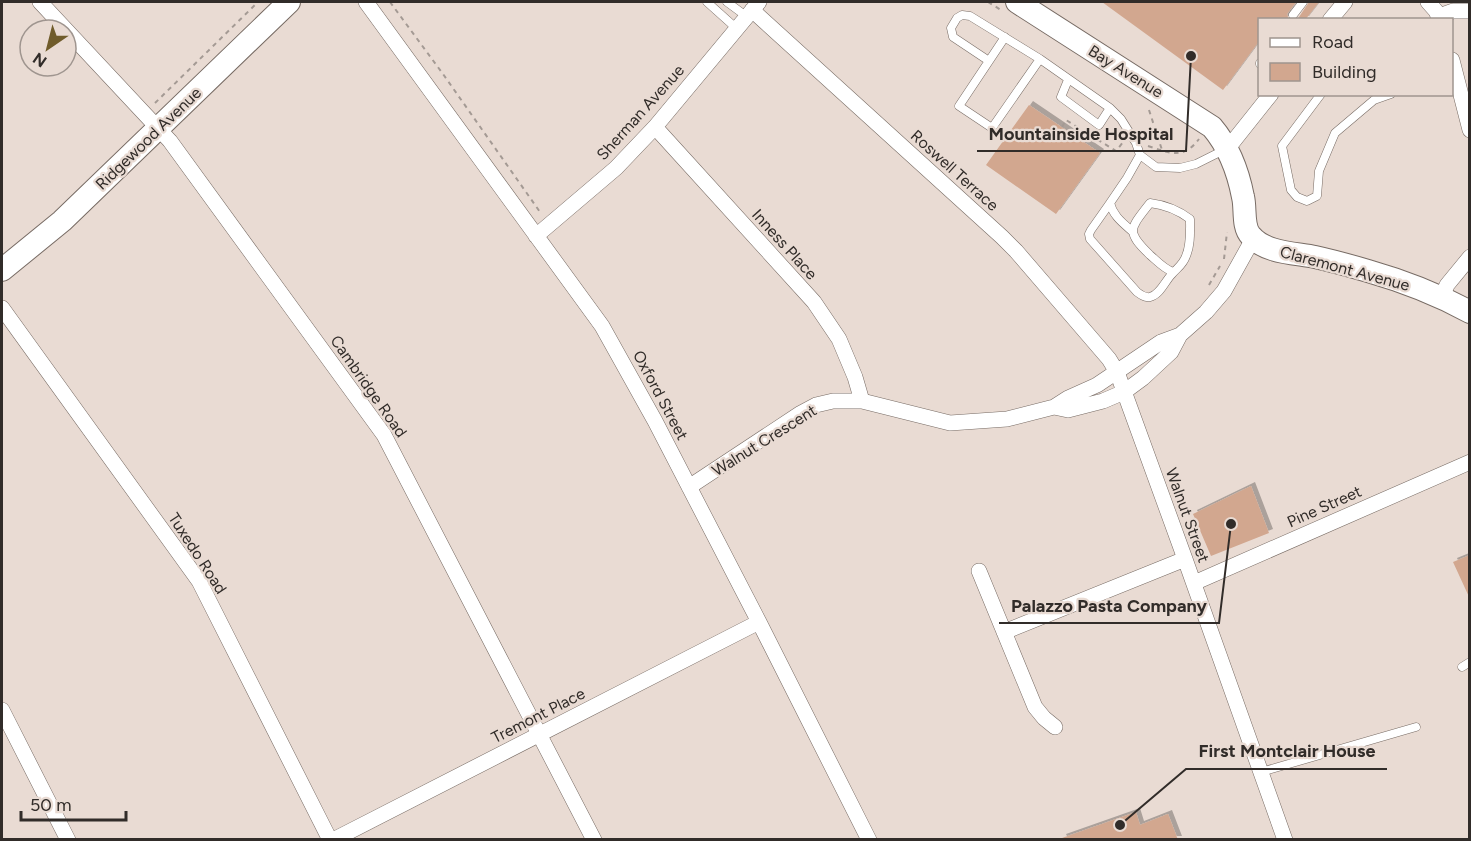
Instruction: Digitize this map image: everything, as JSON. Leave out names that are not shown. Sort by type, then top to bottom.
[{"type":"street","name":"Cambridge Road","points":[[40,2],[159,127],[384,435],[594,840]]},
{"type":"street","name":"Ridgewood Avenue","points":[[2,270],[62,221],[289,2]]},
{"type":"street","name":"Oxford Street","points":[[366,2],[602,326],[655,421],[869,840]]},
{"type":"street","points":[[1332,18],[1345,2]]},
{"type":"street","name":"Bay Avenue","points":[[1012,8],[1201,118],[1212,127],[1228,148]]},
{"type":"street","points":[[1434,9],[1470,11]]},
{"type":"street","name":"Sherman Avenue","points":[[536,236],[616,168],[655,127],[748,14]]},
{"type":"street","name":"Roswell Terrace","points":[[748,14],[1002,237],[1105,354],[1117,372]]},
{"type":"street","points":[[1454,80],[1470,130]]},
{"type":"street","points":[[1253,239],[1248,233],[1243,196],[1228,148],[1268,96]]},
{"type":"street","name":"Inness Place","points":[[655,127],[814,302],[838,339],[855,376],[862,401]]},
{"type":"street","name":"Walnut Crescent","points":[[1054,407],[1068,410],[1103,401],[1124,392],[1143,378],[1171,352],[1180,335],[1206,312],[1224,291],[1253,239]]},
{"type":"street","name":"Claremont Avenue","points":[[1253,239],[1275,249],[1369,271],[1442,297],[1470,312]]},
{"type":"street","points":[[1442,297],[1448,285],[1470,257]]},
{"type":"street","name":"Tuxedo Road","points":[[2,308],[199,581],[331,840]]},
{"type":"street","name":"Walnut Crescent","points":[[689,487],[816,405],[833,401],[862,401],[950,423],[1007,418],[1054,407],[1097,385],[1161,342],[1180,335]]},
{"type":"street","name":"Walnut Street","points":[[1117,372],[1285,840]]},
{"type":"street","name":"Pine Street","points":[[1194,583],[1470,462]]},
{"type":"street","points":[[1004,632],[1185,559]]},
{"type":"street","points":[[979,571],[1035,707],[1055,727]]},
{"type":"street","name":"Tremont Place","points":[[331,840],[759,622]]},
{"type":"street","points":[[2,710],[68,840]]},
{"type":"lane","points":[[706,2],[748,14]]},
{"type":"lane","points":[[727,2],[748,14]]},
{"type":"lane","points":[[1293,15],[1303,2]]},
{"type":"lane","points":[[989,61],[953,37],[951,28],[957,18],[962,15],[970,16],[1040,59],[1110,108],[1121,119],[1136,143],[1140,155],[1156,167],[1180,168],[1196,164],[1228,148]]},
{"type":"lane","points":[[1005,37],[959,106],[992,128],[1040,59]]},
{"type":"lane","points":[[1068,80],[1061,97],[1099,125],[1110,108]]},
{"type":"lane","points":[[1320,96],[1282,146],[1291,190],[1297,197],[1307,201],[1317,196],[1319,171],[1335,133],[1374,100],[1385,96]]},
{"type":"lane","points":[[1140,155],[1091,230],[1090,239],[1137,292],[1145,297],[1152,297],[1181,266],[1187,255],[1190,219],[1173,208],[1150,203],[1132,230],[1138,243],[1162,266],[1173,272]]},
{"type":"lane","points":[[1110,203],[1118,218],[1133,232]]},
{"type":"lane","points":[[1462,667],[1470,662]]},
{"type":"lane","points":[[1261,772],[1416,727]]},
{"type":"path","points":[[155,103],[258,2]]},
{"type":"path","points":[[390,2],[541,215]]},
{"type":"path","points":[[988,2],[1012,8]]},
{"type":"path","points":[[1156,110],[1147,104],[1163,151]]},
{"type":"path","points":[[1062,126],[1066,120],[1116,151],[1124,140],[1126,141]]},
{"type":"path","points":[[1144,145],[1163,151],[1182,153],[1195,144],[1199,138]]},
{"type":"path","points":[[1208,287],[1225,257],[1228,224]]},
{"type":"building","points":[[1102,2],[1296,2],[1287,14],[1288,18],[1258,18],[1258,43],[1223,90]]},
{"type":"building","points":[[1309,2],[1319,2],[1307,18],[1298,18]]},
{"type":"building","points":[[1029,105],[1100,153],[1056,214],[986,165]]},
{"type":"building","points":[[1251,486],[1269,533],[1211,556],[1193,514]]},
{"type":"building","points":[[1470,555],[1470,599],[1453,562]]},
{"type":"building","points":[[1136,812],[1140,825],[1168,814],[1178,840],[1063,840],[1062,838]]},
{"type":"place","name":"Mountainside Hospital","points":[[1191,56]]},
{"type":"place","name":"Palazzo Pasta Company","points":[[1231,524]]},
{"type":"place","name":"First Montclair House","points":[[1120,825]]}]
